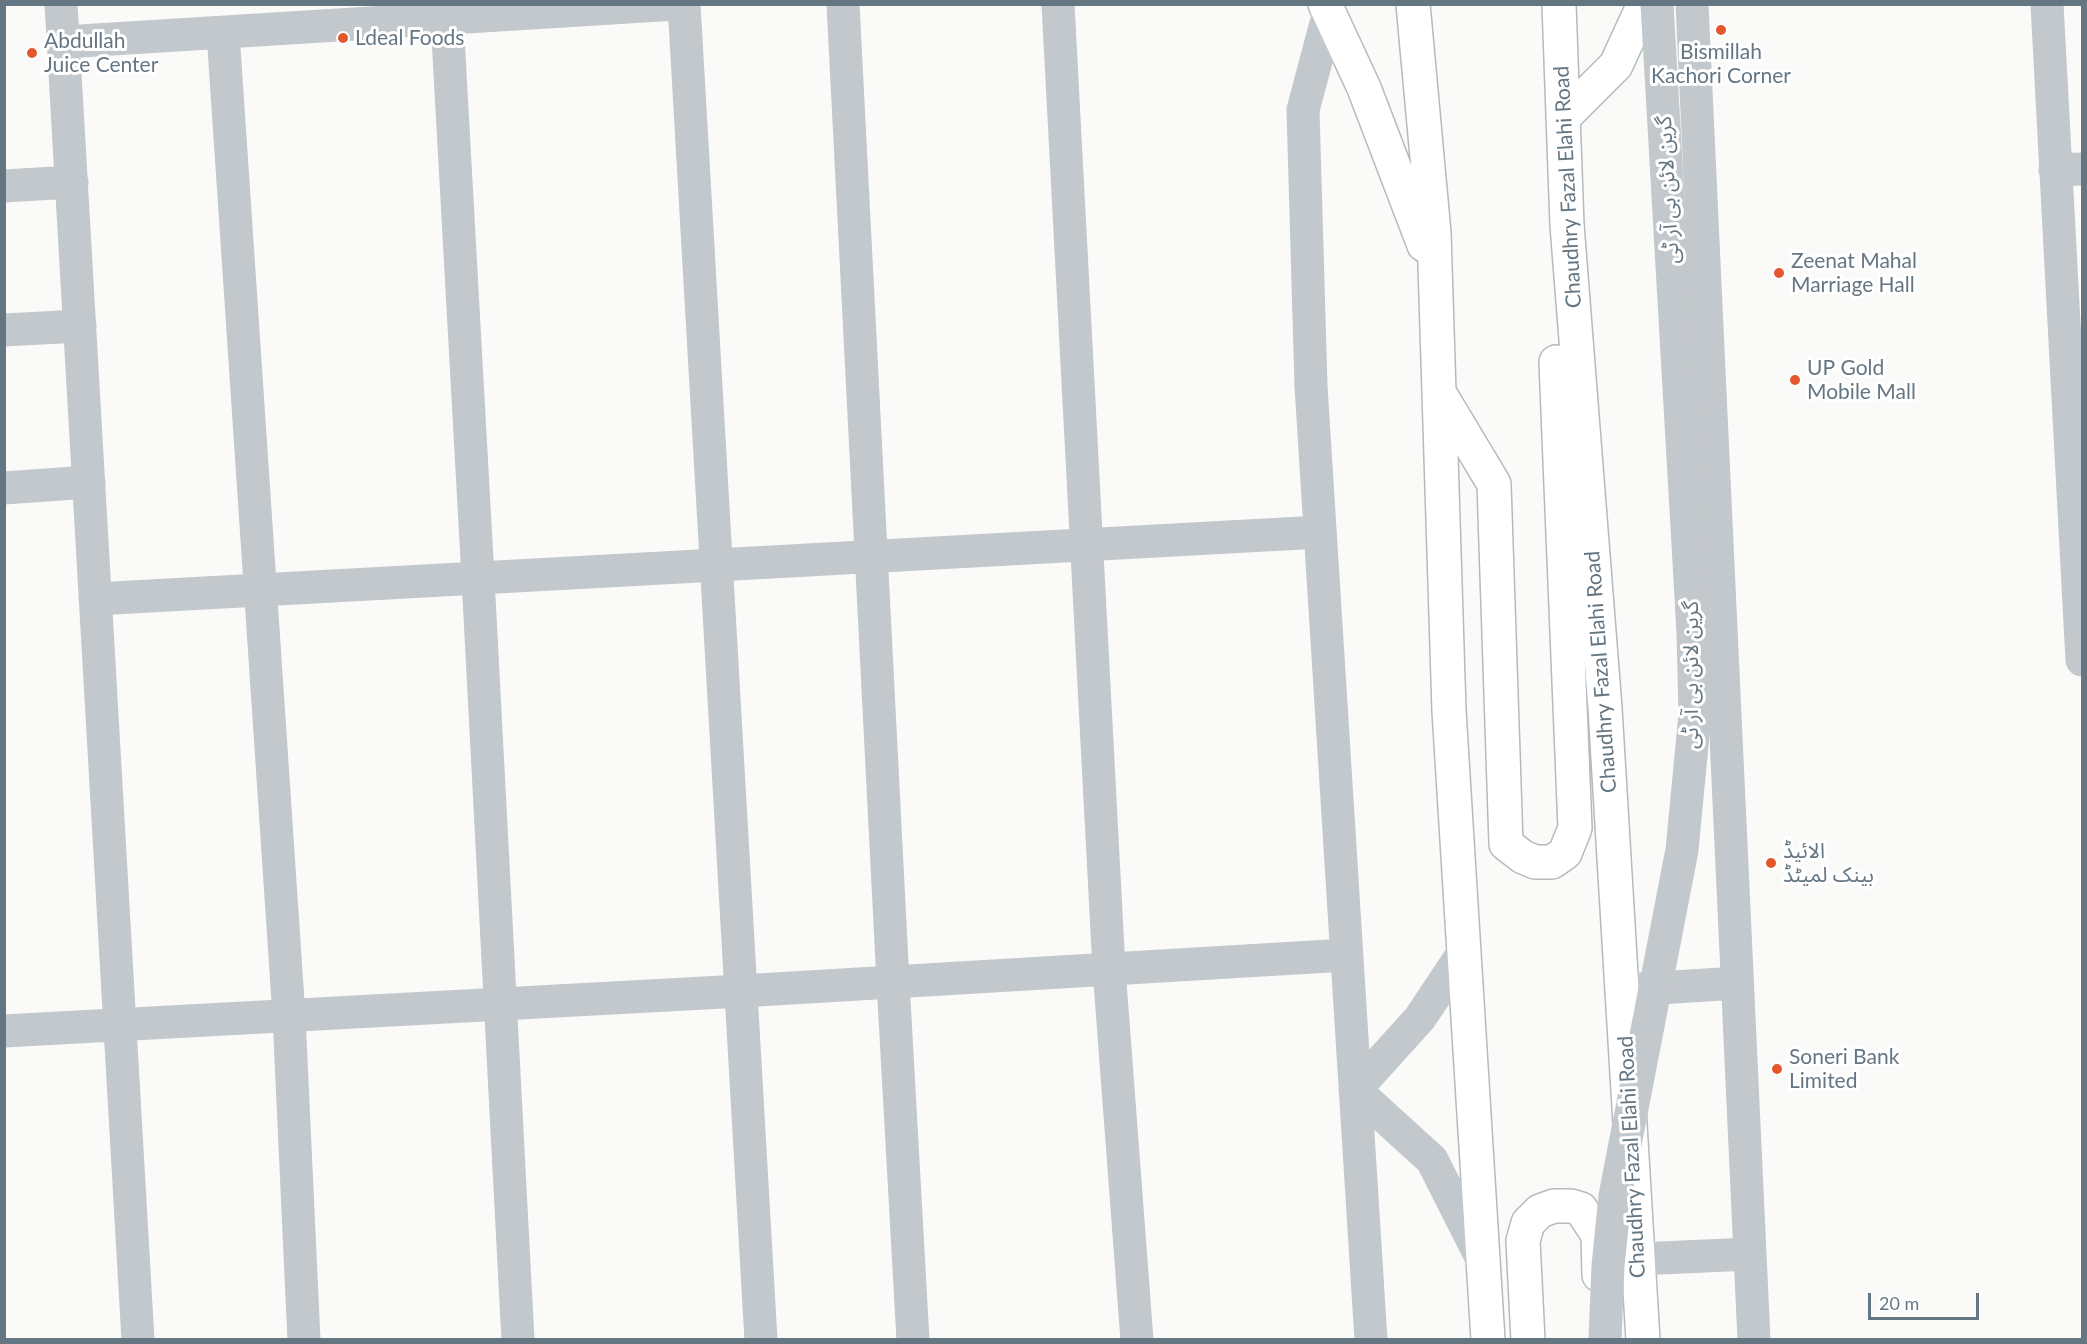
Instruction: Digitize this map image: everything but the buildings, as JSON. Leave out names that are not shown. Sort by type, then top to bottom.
[{"type":"main road","points":[[1413,4],[1434,233],[1449,711],[1488,1340]]},
{"type":"main road","name":"Chaudhry Fazal Elahi Road","points":[[1559,4],[1567,225],[1605,708],[1643,1340]]},
{"type":"main road","points":[[1563,118],[1616,65],[1644,4]]},
{"type":"main road","points":[[1327,8],[1364,88],[1436,275]]},
{"type":"main road","points":[[1439,393],[1494,483],[1506,844],[1523,857],[1535,862],[1552,862],[1565,853],[1575,828],[1554,305],[1567,225]]},
{"type":"main road","points":[[1528,1340],[1523,1241],[1528,1223],[1540,1211],[1554,1206],[1581,1209],[1598,1235],[1604,1340]]},
{"type":"street","points":[[61,4],[138,1340]]},
{"type":"street","points":[[64,42],[676,4]]},
{"type":"street","points":[[684,4],[760,1340]]},
{"type":"street","points":[[843,4],[913,1340]]},
{"type":"street","points":[[1058,4],[1109,969],[1137,1340]]},
{"type":"street","name":"گرین لائن بی آر ٹی","points":[[1604,1340],[1615,1196],[1682,850],[1695,714],[1692,620],[1658,4]]},
{"type":"street","points":[[1692,4],[1754,1340]]},
{"type":"street","points":[[2047,4],[2069,170],[2082,660]]},
{"type":"street","points":[[1327,8],[1304,110],[1311,386],[1371,1340]]},
{"type":"street","points":[[447,19],[518,1340]]},
{"type":"street","points":[[224,33],[290,1016],[304,1340]]},
{"type":"street","points":[[4,186],[72,182]]},
{"type":"street","points":[[4,330],[80,326]]},
{"type":"street","points":[[4,488],[89,482]]},
{"type":"street","points":[[96,599],[1320,532]]},
{"type":"street","points":[[1355,1090],[1420,1018],[1464,952]]},
{"type":"street","points":[[4,1031],[741,992],[1346,955]]},
{"type":"street","points":[[1622,990],[1737,983]]},
{"type":"street","points":[[1355,1090],[1432,1160],[1483,1261]]},
{"type":"street","points":[[1638,1259],[1750,1254]]},
{"type":"place","name":"Bismillah Kachori Corner","points":[[1721,30]]},
{"type":"place","name":"Ldeal Foods","points":[[343,38]]},
{"type":"place","name":"Abdullah Juice Center","points":[[32,53]]},
{"type":"place","name":"Zeenat Mahal Marriage Hall","points":[[1779,273]]},
{"type":"place","name":"UP Gold Mobile Mall","points":[[1795,380]]},
{"type":"place","name":"الائیڈ بینک لمیٹڈ","points":[[1771,863]]},
{"type":"place","name":"Soneri Bank Limited","points":[[1777,1069]]}]
